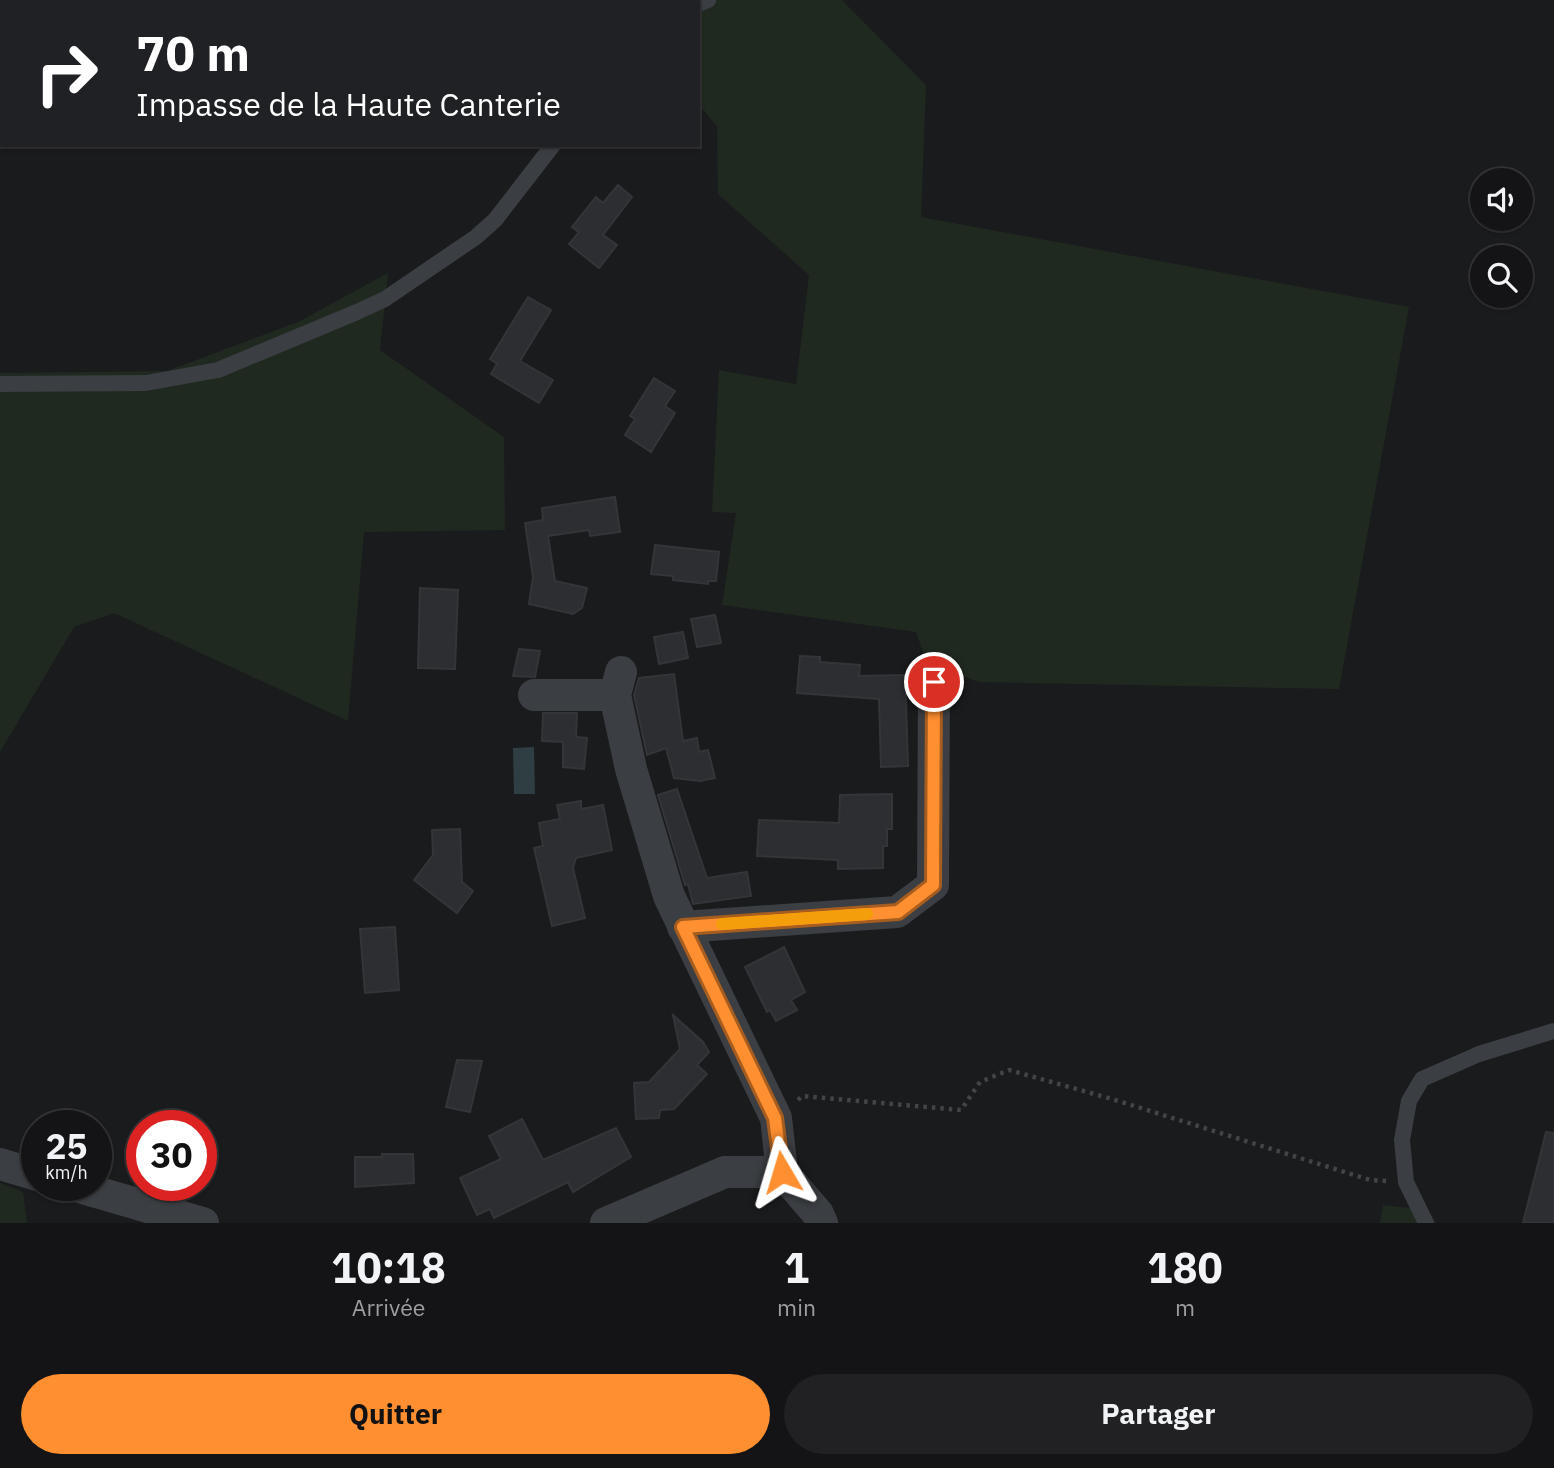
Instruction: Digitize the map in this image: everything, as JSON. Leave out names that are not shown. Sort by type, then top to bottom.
[{"type":"street","points":[[683,927],[898,912],[933,885],[934,682]]},
{"type":"street","points":[[534,695],[618,683],[631,769],[668,896],[775,1118],[782,1172],[818,1214],[822,1223]]},
{"type":"street","points":[[0,1164],[21,1170]]},
{"type":"street","points":[[606,1223],[725,1172],[782,1172]]},
{"type":"street","points":[[112,1197],[204,1223]]},
{"type":"lane","points":[[0,384],[146,383],[218,370],[358,312],[385,299],[476,237],[495,220],[551,147]]},
{"type":"lane","points":[[1426,1223],[1406,1182],[1402,1140],[1409,1101],[1422,1079],[1479,1054],[1554,1031]]},
{"type":"path","points":[[775,1118],[802,1096],[961,1110],[980,1082],[1009,1070],[1112,1099],[1370,1180],[1406,1182]]},
{"type":"shaded area","points":[[700,0],[842,0],[926,85],[921,217],[1409,307],[1339,689],[979,682],[927,663],[916,632],[722,605],[736,513],[712,512],[719,370],[796,384],[809,275],[718,194],[717,126],[700,106]]},
{"type":"shaded area","points":[[388,273],[380,350],[504,437],[505,530],[364,532],[348,721],[114,613],[74,627],[0,752],[0,373],[167,371],[298,322]]},
{"type":"shaded area","points":[[534,747],[535,794],[514,794],[513,748]]},
{"type":"shaded area","points":[[0,1183],[21,1191],[27,1223],[0,1223]]},
{"type":"shaded area","points":[[1383,1205],[1427,1210],[1436,1223],[1380,1223]]},
{"type":"building","points":[[618,185],[632,197],[603,235],[617,245],[599,268],[569,244],[579,232],[572,227],[596,197],[603,203]]},
{"type":"building","points":[[528,297],[551,310],[520,361],[553,380],[539,403],[491,374],[497,364],[490,359]]},
{"type":"building","points":[[654,378],[675,391],[665,406],[675,413],[651,452],[625,435],[635,419],[630,416]]},
{"type":"building","points":[[615,497],[620,532],[590,536],[589,530],[548,536],[555,581],[587,588],[582,608],[573,614],[529,604],[533,577],[525,523],[543,520],[542,508]]},
{"type":"building","points":[[655,545],[719,552],[716,581],[708,581],[708,584],[673,580],[673,576],[651,574]]},
{"type":"building","points":[[420,588],[458,590],[455,669],[418,668]]},
{"type":"building","points":[[715,615],[721,643],[697,647],[691,619]]},
{"type":"building","points":[[683,632],[688,658],[659,664],[654,637]]},
{"type":"building","points":[[519,649],[540,651],[535,677],[513,676]]},
{"type":"building","points":[[800,656],[820,657],[820,662],[860,665],[859,676],[905,675],[908,766],[881,767],[879,699],[797,693]]},
{"type":"building","points":[[674,674],[683,741],[697,738],[699,752],[708,750],[715,778],[700,781],[674,778],[666,748],[647,755],[634,695],[639,678]]},
{"type":"building","points":[[543,713],[577,713],[576,737],[587,738],[584,769],[563,767],[563,742],[542,741]]},
{"type":"building","points":[[677,789],[707,878],[747,872],[751,896],[693,904],[658,795]]},
{"type":"building","points":[[892,794],[892,829],[887,829],[887,846],[883,846],[883,868],[838,869],[838,860],[757,856],[759,820],[839,823],[840,795]]},
{"type":"building","points":[[581,801],[581,809],[603,805],[612,850],[576,858],[573,868],[585,918],[552,926],[534,848],[543,846],[539,823],[560,819],[557,805]]},
{"type":"building","points":[[460,829],[462,882],[473,891],[457,913],[414,880],[433,855],[432,830]]},
{"type":"building","points":[[395,927],[399,990],[365,993],[360,929]]},
{"type":"building","points":[[784,947],[805,992],[791,1000],[797,1010],[776,1021],[770,1010],[767,1012],[745,967]]},
{"type":"building","points":[[673,1015],[703,1042],[709,1052],[697,1065],[707,1074],[674,1109],[660,1110],[659,1118],[636,1119],[634,1083],[649,1082],[680,1049]]},
{"type":"building","points":[[457,1060],[482,1061],[470,1112],[446,1107]]},
{"type":"building","points":[[522,1119],[543,1160],[616,1128],[631,1157],[573,1192],[568,1182],[494,1218],[490,1209],[477,1215],[460,1178],[501,1159],[489,1136]]},
{"type":"building","points":[[1546,1132],[1554,1133],[1554,1223],[1523,1223]]},
{"type":"building","points":[[382,1154],[413,1154],[414,1183],[355,1187],[355,1157],[382,1157]]},
{"type":"slow traffic","points":[[722,924],[867,914]]},
{"type":"route","points":[[782,1172],[775,1118],[683,927],[898,912],[933,885],[934,682]]}]
